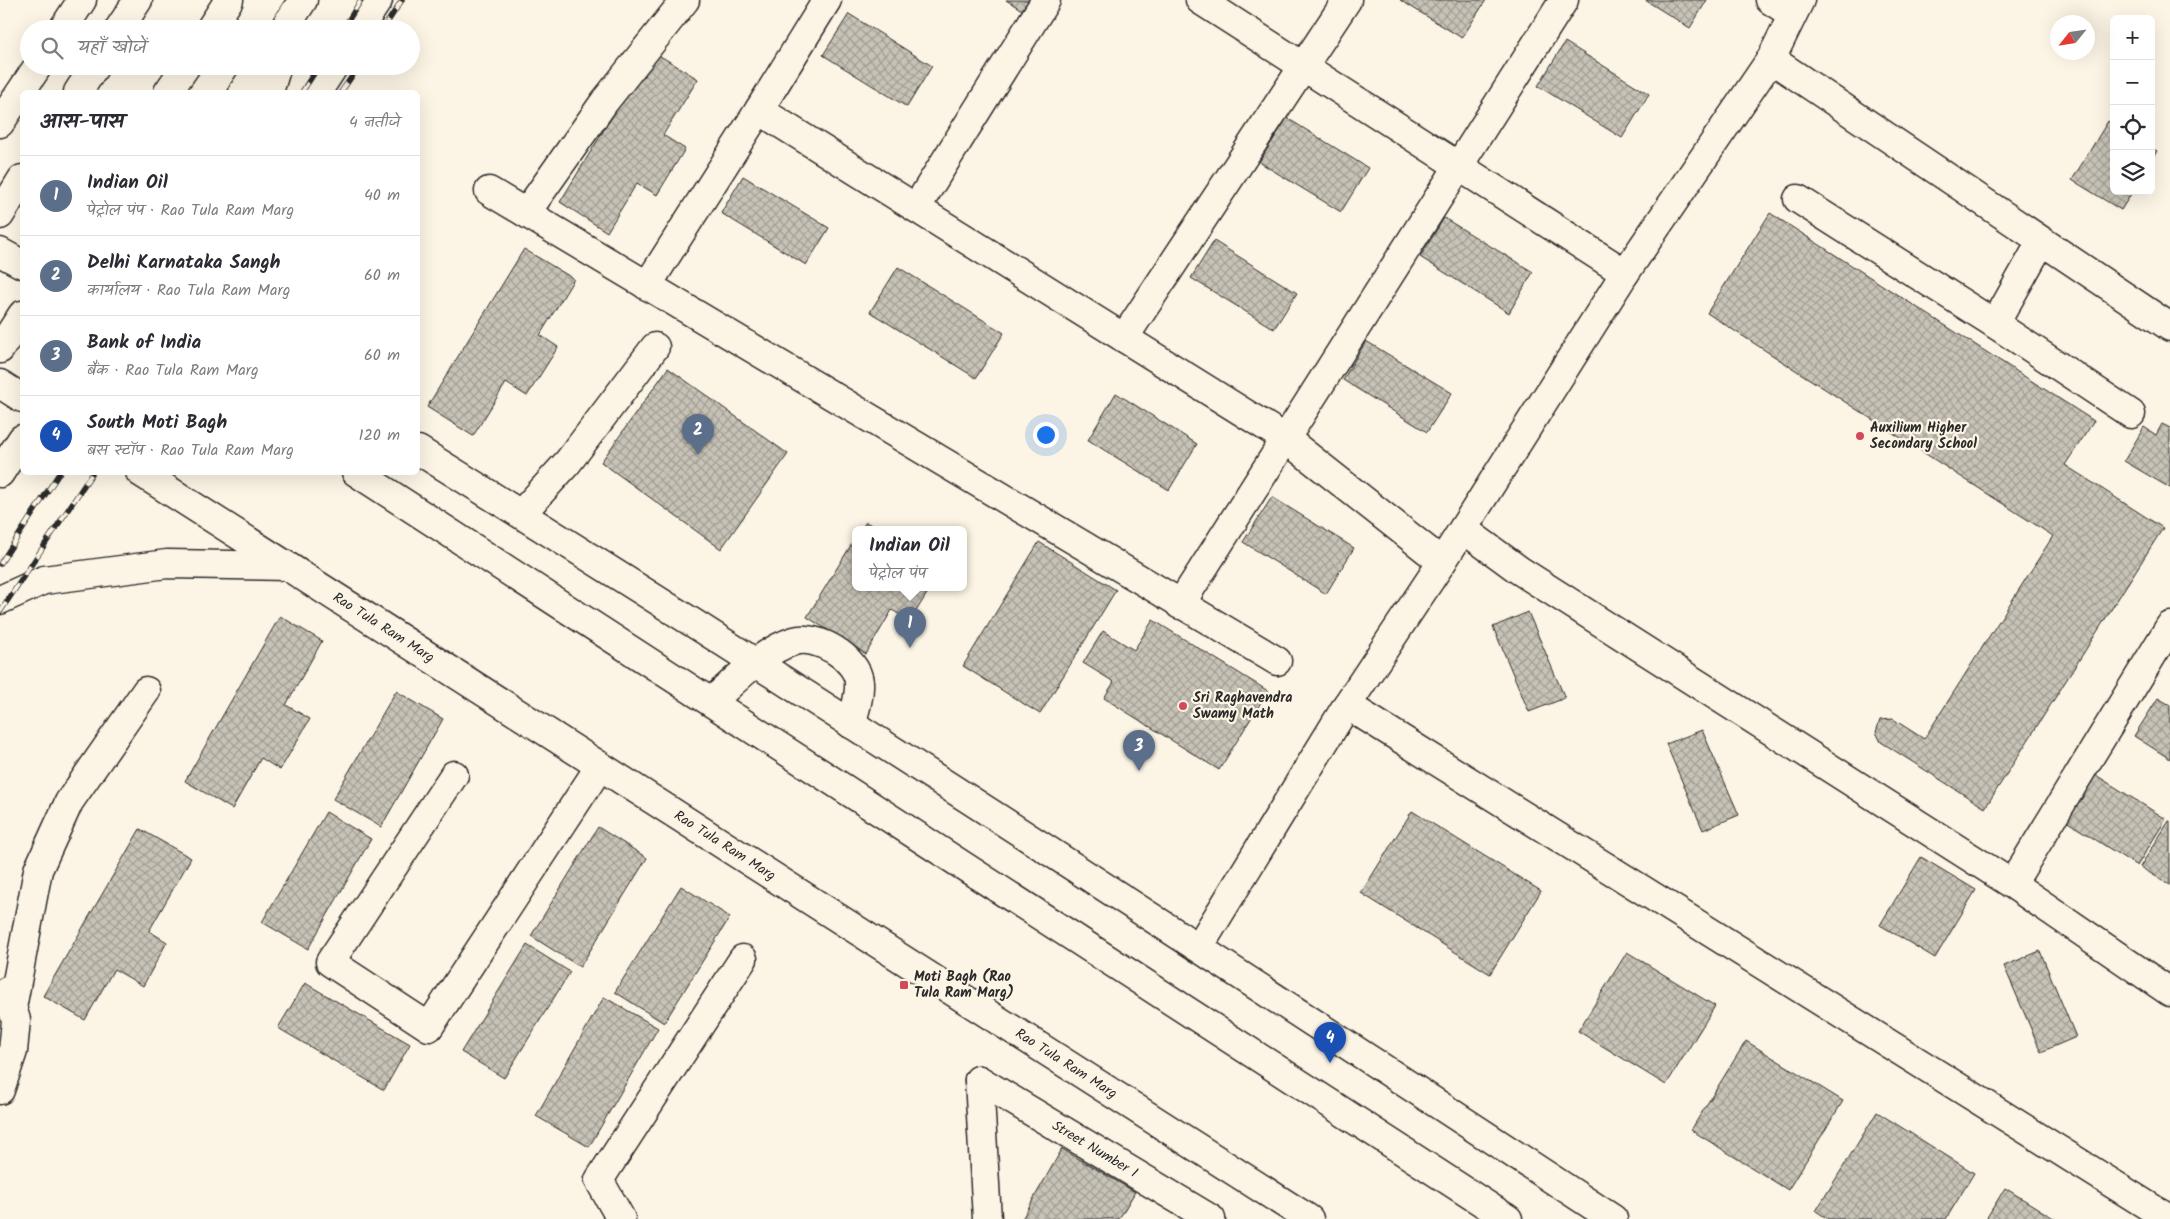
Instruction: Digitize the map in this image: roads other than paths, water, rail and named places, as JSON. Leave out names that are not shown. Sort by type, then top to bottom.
[{"type":"street","points":[[69,20],[82,0]]},
{"type":"street","points":[[125,20],[138,0]]},
{"type":"street","points":[[216,20],[229,0]]},
{"type":"street","points":[[365,20],[378,0]]},
{"type":"street","points":[[526,212],[605,101],[685,0]]},
{"type":"street","points":[[647,286],[827,0]]},
{"type":"street","points":[[916,208],[1046,0]]},
{"type":"street","points":[[1200,0],[1458,167],[1625,272]]},
{"type":"street","points":[[1124,338],[1347,0]]},
{"type":"street","points":[[1180,606],[1564,0]]},
{"type":"street","points":[[1199,947],[1347,705],[1442,562],[1625,272],[1771,58],[1787,5]]},
{"type":"street","points":[[1771,58],[2040,242],[2170,327]]},
{"type":"street","points":[[22,90],[32,75]]},
{"type":"street","points":[[79,90],[89,75]]},
{"type":"street","points":[[169,90],[180,75]]},
{"type":"street","points":[[244,90],[254,75]]},
{"type":"street","points":[[270,90],[274,75]]},
{"type":"street","points":[[318,90],[328,75]]},
{"type":"street","points":[[0,123],[20,93]]},
{"type":"street","points":[[759,110],[1286,439],[1442,562]]},
{"type":"street","points":[[0,215],[20,183]]},
{"type":"street","points":[[489,191],[1180,606],[1277,661]]},
{"type":"street","points":[[1798,199],[1995,324],[2131,414]]},
{"type":"street","points":[[1995,324],[2040,242]]},
{"type":"street","points":[[0,252],[20,263]]},
{"type":"street","points":[[0,349],[20,318]]},
{"type":"street","points":[[521,514],[568,462],[655,347]]},
{"type":"street","points":[[0,384],[20,397]]},
{"type":"street","points":[[0,474],[20,442]]},
{"type":"street","points":[[420,451],[852,724],[1199,947],[1613,1219]]},
{"type":"street","name":"Rao Tula Ram Marg","points":[[145,475],[1305,1218]]},
{"type":"street","points":[[361,475],[1508,1219]]},
{"type":"street","points":[[1463,529],[1519,570],[2012,884],[2170,992]]},
{"type":"street","points":[[0,600],[44,580],[167,564],[286,566]]},
{"type":"street","points":[[2012,884],[2167,637]]},
{"type":"street","points":[[711,702],[756,663],[796,640],[822,642],[847,659],[859,681],[852,724]]},
{"type":"street","points":[[12,1008],[38,870],[69,802],[146,691]]},
{"type":"street","points":[[1347,705],[2169,1219]]},
{"type":"street","points":[[454,775],[330,962],[429,1027],[600,766]]},
{"type":"street","points":[[621,1219],[600,1180],[743,958]]},
{"type":"street","points":[[0,979],[16,1020],[13,1051],[0,1090]]},
{"type":"street","name":"Street Number 1","points":[[988,1219],[979,1080],[1211,1219]]},
{"type":"railway","points":[[349,20],[361,0]]},
{"type":"railway","points":[[389,20],[402,0]]},
{"type":"railway","points":[[303,90],[313,75]]},
{"type":"railway","points":[[342,90],[353,75]]},
{"type":"railway","points":[[0,564],[58,475]]},
{"type":"railway","points":[[0,612],[91,475]]},
{"type":"place","name":"Auxilium Higher Secondary School","points":[[1860,436]]},
{"type":"place","name":"Delhi Karnataka Sangh","points":[[698,455]]},
{"type":"place","name":"Indian Oil","points":[[910,648]]},
{"type":"place","name":"Sri Raghavendra Swamy Math","points":[[1183,706]]},
{"type":"place","name":"Bank of India","points":[[1139,771]]},
{"type":"place","name":"Moti Bagh (Rao Tula Ram Marg)","points":[[904,985]]},
{"type":"place","name":"South Moti Bagh","points":[[1330,1063]]}]
